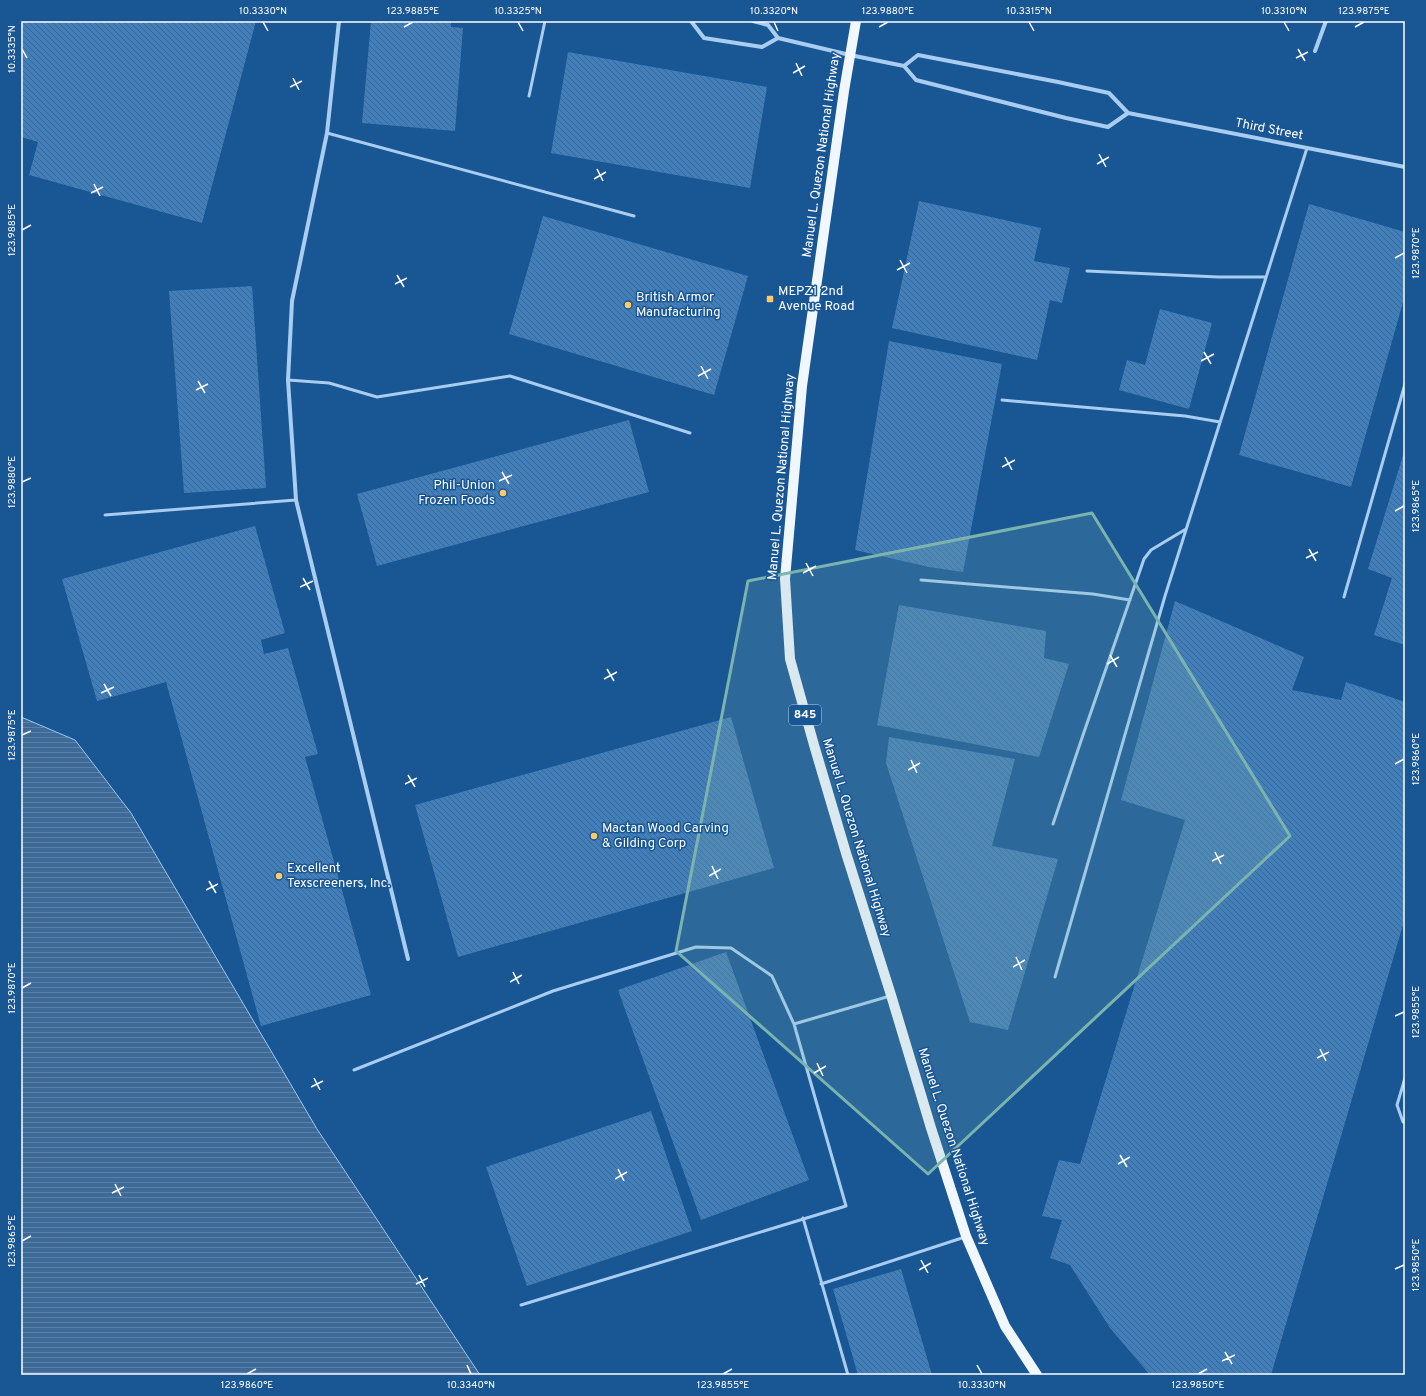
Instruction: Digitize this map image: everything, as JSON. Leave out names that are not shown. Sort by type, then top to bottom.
[{"type":"main road","name":"Manuel L. Quezon National Highway","points":[[856,21],[802,386],[785,579],[790,659],[818,760],[931,1128],[966,1236],[1005,1326],[1037,1375]]},
{"type":"street","points":[[339,21],[327,133],[292,301],[288,380],[296,500],[408,959]]},
{"type":"street","points":[[691,21],[704,38],[762,47],[778,38]]},
{"type":"street","points":[[754,21],[768,25],[778,38],[850,55],[903,65],[916,80],[1075,120],[1108,126],[1128,113],[1109,93],[1058,82],[918,55],[903,65]]},
{"type":"street","points":[[1315,51],[1326,21]]},
{"type":"street","name":"Third Street","points":[[1128,113],[1405,167]]},
{"type":"lane","points":[[529,96],[545,21]]},
{"type":"lane","points":[[327,133],[634,216]]},
{"type":"lane","points":[[1056,977],[1165,596],[1307,148]]},
{"type":"lane","points":[[1087,271],[1218,277],[1266,277]]},
{"type":"lane","points":[[288,380],[329,383],[377,398],[510,376],[690,433]]},
{"type":"lane","points":[[1344,597],[1405,384]]},
{"type":"lane","points":[[1002,400],[1185,416],[1220,422]]},
{"type":"lane","points":[[105,515],[296,500]]},
{"type":"lane","points":[[1053,824],[1144,559],[1151,550],[1186,529]]},
{"type":"lane","points":[[921,580],[1093,594],[1130,600]]},
{"type":"lane","points":[[354,1070],[553,991],[696,947],[731,948],[772,976],[794,1024],[846,1206],[802,1218],[521,1305]]},
{"type":"lane","points":[[794,1024],[891,995]]},
{"type":"lane","points":[[1405,1078],[1397,1105],[1403,1122],[1405,1123]]},
{"type":"lane","points":[[802,1218],[848,1375]]},
{"type":"lane","points":[[821,1284],[966,1236]]},
{"type":"highlighted area","points":[[1092,513],[1290,836],[928,1174],[676,951],[748,581]]},
{"type":"water","points":[[21,717],[75,740],[131,813],[317,1129],[481,1375],[21,1375]]},
{"type":"building","points":[[21,21],[256,21],[202,223],[29,175],[38,142],[21,137]]},
{"type":"building","points":[[371,21],[451,21],[451,27],[463,28],[455,131],[362,123]]},
{"type":"building","points":[[568,52],[767,87],[750,188],[551,153]]},
{"type":"building","points":[[919,201],[1041,228],[1034,261],[1070,268],[1062,303],[1050,300],[1037,360],[892,328]]},
{"type":"building","points":[[1309,204],[1405,232],[1405,295],[1351,487],[1239,455]]},
{"type":"building","name":"British Armor Manufacturing","points":[[543,216],[748,276],[714,395],[509,334]]},
{"type":"building","points":[[252,286],[266,488],[184,493],[169,291]]},
{"type":"building","points":[[1160,309],[1212,323],[1189,409],[1119,390],[1127,360],[1145,365]]},
{"type":"building","points":[[889,341],[1002,364],[963,572],[929,567],[855,550]]},
{"type":"building","name":"Phil-Union Frozen Foods","points":[[629,420],[649,492],[377,566],[357,494]]},
{"type":"building","points":[[1405,449],[1405,645],[1374,635],[1392,578],[1368,569]]},
{"type":"building","name":"Excellent Texscreeners, Inc.","points":[[255,526],[285,633],[261,640],[264,654],[288,648],[318,754],[305,757],[371,995],[261,1026],[166,682],[97,701],[62,579]]},
{"type":"building","points":[[1175,601],[1304,657],[1292,690],[1341,700],[1346,682],[1405,702],[1405,918],[1271,1375],[1150,1375],[1110,1328],[1070,1265],[1050,1258],[1062,1220],[1042,1216],[1059,1160],[1080,1164],[1185,820],[1121,800]]},
{"type":"building","points":[[899,605],[1046,631],[1044,658],[1069,664],[1039,757],[877,725]]},
{"type":"building","name":"Mactan Wood Carving & Gilding Corp","points":[[731,717],[774,868],[458,957],[415,805]]},
{"type":"building","points":[[889,737],[1015,759],[992,846],[1058,859],[1008,1030],[970,1022],[886,763]]},
{"type":"building","points":[[726,952],[809,1180],[701,1220],[618,990]]},
{"type":"building","points":[[651,1111],[692,1231],[527,1286],[486,1167]]},
{"type":"building","points":[[901,1269],[932,1375],[858,1375],[833,1289]]},
{"type":"place","name":"MEPZ1 2nd Avenue Road","points":[[770,299]]},
{"type":"place","name":"British Armor Manufacturing","points":[[628,305]]},
{"type":"place","name":"Phil-Union Frozen Foods","points":[[503,493]]},
{"type":"place","name":"Mactan Wood Carving & Gilding Corp","points":[[594,836]]},
{"type":"place","name":"Excellent Texscreeners, Inc.","points":[[279,876]]}]
